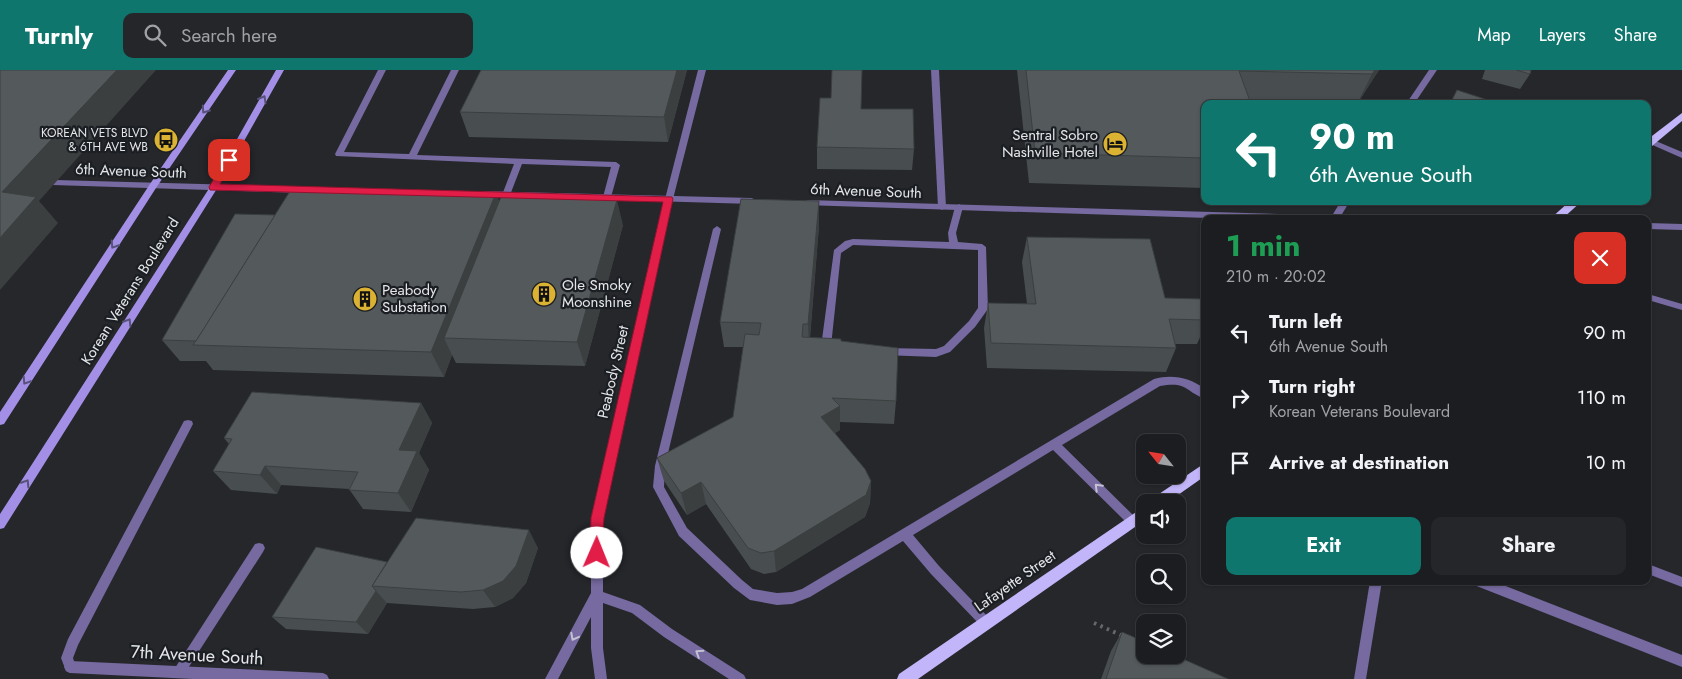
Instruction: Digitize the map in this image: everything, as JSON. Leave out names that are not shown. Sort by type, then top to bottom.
[{"type":"main road","points":[[0,421],[153,186],[232,70]]},
{"type":"main road","name":"Korean Veterans Boulevard","points":[[0,524],[214,187],[280,70]]},
{"type":"main road","points":[[1651,140],[1682,116]]},
{"type":"main road","points":[[1560,215],[1572,205]]},
{"type":"main road","points":[[1169,494],[1201,472]]},
{"type":"main road","name":"Lafayette Street","points":[[906,679],[1136,518]]},
{"type":"street","points":[[382,70],[339,154],[616,165],[607,197]]},
{"type":"street","points":[[412,157],[455,70]]},
{"type":"street","name":"Peabody Street","points":[[601,679],[597,648],[597,518],[669,199],[702,70]]},
{"type":"street","points":[[934,70],[942,207]]},
{"type":"street","points":[[1413,100],[1433,70]]},
{"type":"street","points":[[1651,143],[1682,155]]},
{"type":"street","points":[[506,195],[519,162]]},
{"type":"street","name":"6th Avenue South","points":[[56,183],[312,190]]},
{"type":"street","points":[[477,194],[765,202]]},
{"type":"street","name":"6th Avenue South","points":[[795,202],[1232,215]]},
{"type":"street","points":[[954,245],[952,233],[959,207]]},
{"type":"street","points":[[1651,226],[1682,227]]},
{"type":"street","points":[[718,229],[660,466],[658,487],[683,532],[750,594],[777,599],[792,598],[806,593],[1158,382],[1177,379],[1185,381],[1201,392]]},
{"type":"street","points":[[842,352],[832,352],[826,347],[837,252],[848,243],[982,247],[983,309],[972,324],[947,349],[936,353],[879,352]]},
{"type":"street","points":[[1651,298],[1682,307]]},
{"type":"street","name":"7th Avenue South","points":[[188,424],[72,644],[67,658],[70,667],[323,679]]},
{"type":"street","points":[[1054,444],[1132,521]]},
{"type":"street","points":[[904,534],[935,570],[986,623]]},
{"type":"street","points":[[178,672],[258,548]]},
{"type":"street","points":[[1651,570],[1682,582]]},
{"type":"street","points":[[1360,679],[1375,585]]},
{"type":"street","points":[[1488,585],[1682,662]]},
{"type":"street","points":[[596,595],[636,609],[668,633],[740,679]]},
{"type":"street","name":"Peabody Street","points":[[551,679],[596,595]]},
{"type":"path","points":[[1094,622],[1128,638]]},
{"type":"building","points":[[0,70],[117,70],[2,192],[36,197],[0,238]]},
{"type":"building","points":[[481,70],[677,70],[664,117],[460,112]]},
{"type":"building","points":[[832,70],[862,70],[861,109],[913,109],[914,149],[817,147],[820,98],[831,98]]},
{"type":"building","name":"Sentral Sobro Nashville Hotel","points":[[1026,70],[1375,70],[1372,74],[1239,71],[1250,100],[1201,100],[1201,158],[1035,153]]},
{"type":"building","points":[[1516,70],[1531,70],[1530,74]]},
{"type":"building","points":[[1457,90],[1488,100],[1452,100]]},
{"type":"building","name":"Peabody Substation","points":[[292,188],[496,193],[431,352],[193,345]]},
{"type":"building","name":"Ole Smoky Moonshine","points":[[501,197],[617,200],[577,342],[444,338]]},
{"type":"building","points":[[741,199],[819,201],[808,324],[803,324],[802,337],[841,339],[841,341],[898,348],[896,401],[832,398],[840,406],[821,417],[865,469],[871,481],[866,495],[774,551],[761,553],[748,548],[701,482],[681,493],[657,458],[733,417],[745,334],[759,335],[761,323],[720,322]]},
{"type":"building","points":[[235,214],[275,215],[196,341],[162,340]]},
{"type":"building","points":[[1027,237],[1150,239],[1165,298],[1201,299],[1201,320],[1169,319],[1176,348],[991,343],[988,303],[1036,304]]},
{"type":"building","points":[[252,392],[421,403],[399,450],[417,451],[398,493],[349,490],[358,472],[265,466],[260,475],[213,471],[232,439],[224,438]]},
{"type":"building","points":[[416,518],[529,530],[516,566],[503,581],[483,590],[461,592],[372,586]]},
{"type":"building","points":[[316,547],[387,562],[372,586],[376,591],[356,622],[272,617]]},
{"type":"building","points":[[1122,632],[1136,638],[1136,664],[1186,664],[1186,660],[1228,679],[1106,679]]},
{"type":"place","name":"KOREAN VETS BLVD & 6TH AVE WB","points":[[166,140]]},
{"type":"place","name":"Sentral Sobro Nashville Hotel","points":[[1115,144]]},
{"type":"place","name":"Ole Smoky Moonshine","points":[[544,294]]},
{"type":"place","name":"Peabody Substation","points":[[365,299]]},
{"type":"route","points":[[229,160],[214,187],[669,199],[597,518],[597,553]]}]
